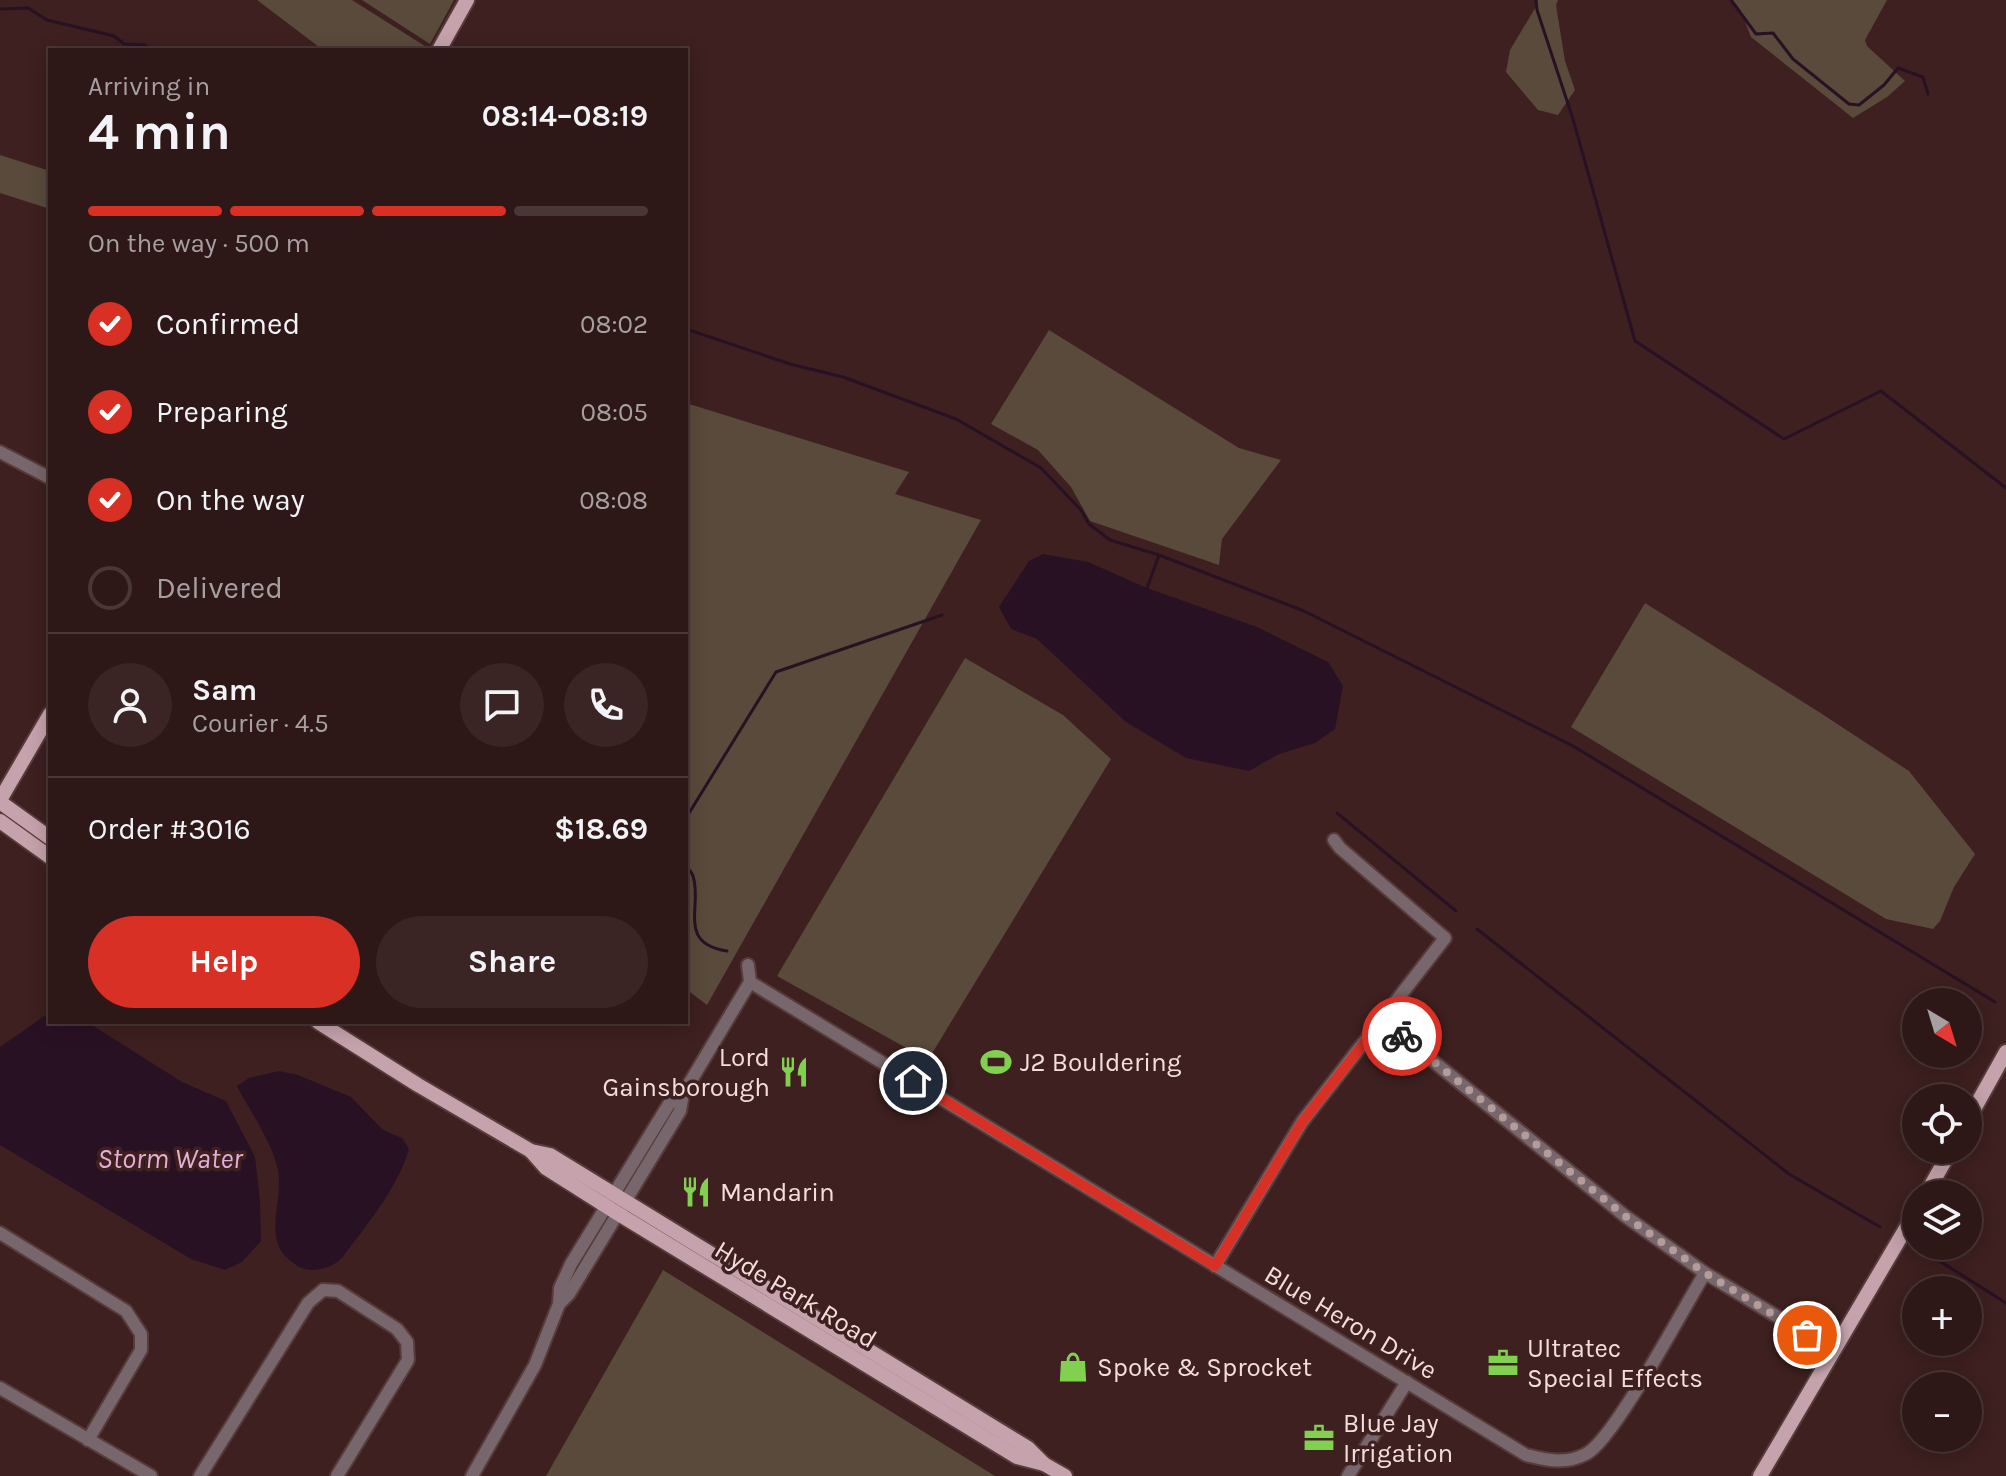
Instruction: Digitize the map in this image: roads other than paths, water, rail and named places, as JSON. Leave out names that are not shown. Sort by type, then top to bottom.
[{"type":"main road","points":[[440,48],[467,0]]},
{"type":"main road","points":[[48,717],[0,801],[48,837]]},
{"type":"main road","points":[[0,821],[48,856]]},
{"type":"main road","name":"Hyde Park Road","points":[[321,1024],[531,1151],[550,1155],[615,1204],[1015,1440],[1044,1464],[1065,1476]]},
{"type":"main road","points":[[1982,1095],[2006,1052]]},
{"type":"main road","points":[[1760,1476],[1902,1235]]},
{"type":"street","points":[[0,452],[48,477]]},
{"type":"street","points":[[1215,1266],[1302,1122],[1445,938],[1334,840]]},
{"type":"street","points":[[472,1476],[535,1365],[559,1304],[569,1294],[615,1204],[680,1111],[683,1094],[750,982],[748,965]]},
{"type":"street","name":"Blue Heron Drive","points":[[750,982],[1526,1455],[1560,1462],[1588,1453],[1611,1430],[1705,1273]]},
{"type":"street","points":[[1382,1020],[1625,1216],[1705,1273],[1834,1351]]},
{"type":"street","points":[[0,1233],[126,1311],[141,1334],[141,1350],[88,1440]]},
{"type":"street","points":[[200,1476],[308,1303],[323,1290],[338,1291],[397,1329],[407,1342],[408,1360],[337,1476]]},
{"type":"street","points":[[1348,1476],[1407,1382]]},
{"type":"street","points":[[0,1388],[88,1440],[132,1471],[151,1476]]},
{"type":"water","points":[[1043,554],[1088,562],[1147,588],[1257,627],[1328,662],[1343,686],[1335,729],[1315,743],[1279,754],[1249,771],[1186,758],[1126,722],[1037,639],[1011,629],[999,607],[1029,561]]},
{"type":"water","name":"Storm Water","points":[[48,1013],[48,1024],[90,1024],[182,1082],[226,1101],[255,1157],[261,1241],[242,1262],[225,1270],[191,1259],[0,1145],[0,1047]]},
{"type":"water","name":"Storm Water","points":[[279,1071],[298,1075],[351,1097],[383,1130],[402,1138],[409,1149],[390,1190],[364,1229],[339,1261],[318,1269],[307,1270],[297,1266],[283,1253],[278,1243],[278,1170],[266,1138],[237,1086],[249,1078]]},
{"type":"waterway","points":[[1536,0],[1635,341],[1784,439],[1881,391],[2006,488]]},
{"type":"waterway","points":[[1731,0],[1756,34],[1773,33],[1793,59],[1849,104],[1859,105],[1884,85],[1898,68],[1923,77],[1928,94]]},
{"type":"waterway","points":[[0,9],[28,8],[47,20],[114,36],[124,44],[149,48]]},
{"type":"waterway","points":[[688,330],[790,364],[843,377],[956,419],[1041,468],[1081,510],[1089,524],[1110,540],[1159,555],[1304,611],[1573,746],[1995,1002]]},
{"type":"waterway","points":[[1147,588],[1159,555]]},
{"type":"waterway","points":[[688,815],[776,672],[942,615]]},
{"type":"waterway","points":[[1337,813],[1456,911]]},
{"type":"waterway","points":[[688,868],[695,888],[696,932],[711,947],[727,951]]},
{"type":"waterway","points":[[1477,929],[1789,1174],[1880,1227]]},
{"type":"waterway","points":[[1938,1260],[2006,1303]]},
{"type":"place","name":"J2 Bouldering","points":[[996,1062]]},
{"type":"place","name":"Lord Gainsborough","points":[[794,1072]]},
{"type":"place","name":"Mandarin","points":[[696,1192]]},
{"type":"place","name":"Ultratec Special Effects","points":[[1503,1363]]},
{"type":"place","name":"Spoke & Sprocket","points":[[1073,1367]]},
{"type":"place","name":"Blue Jay Irrigation","points":[[1319,1438]]}]
